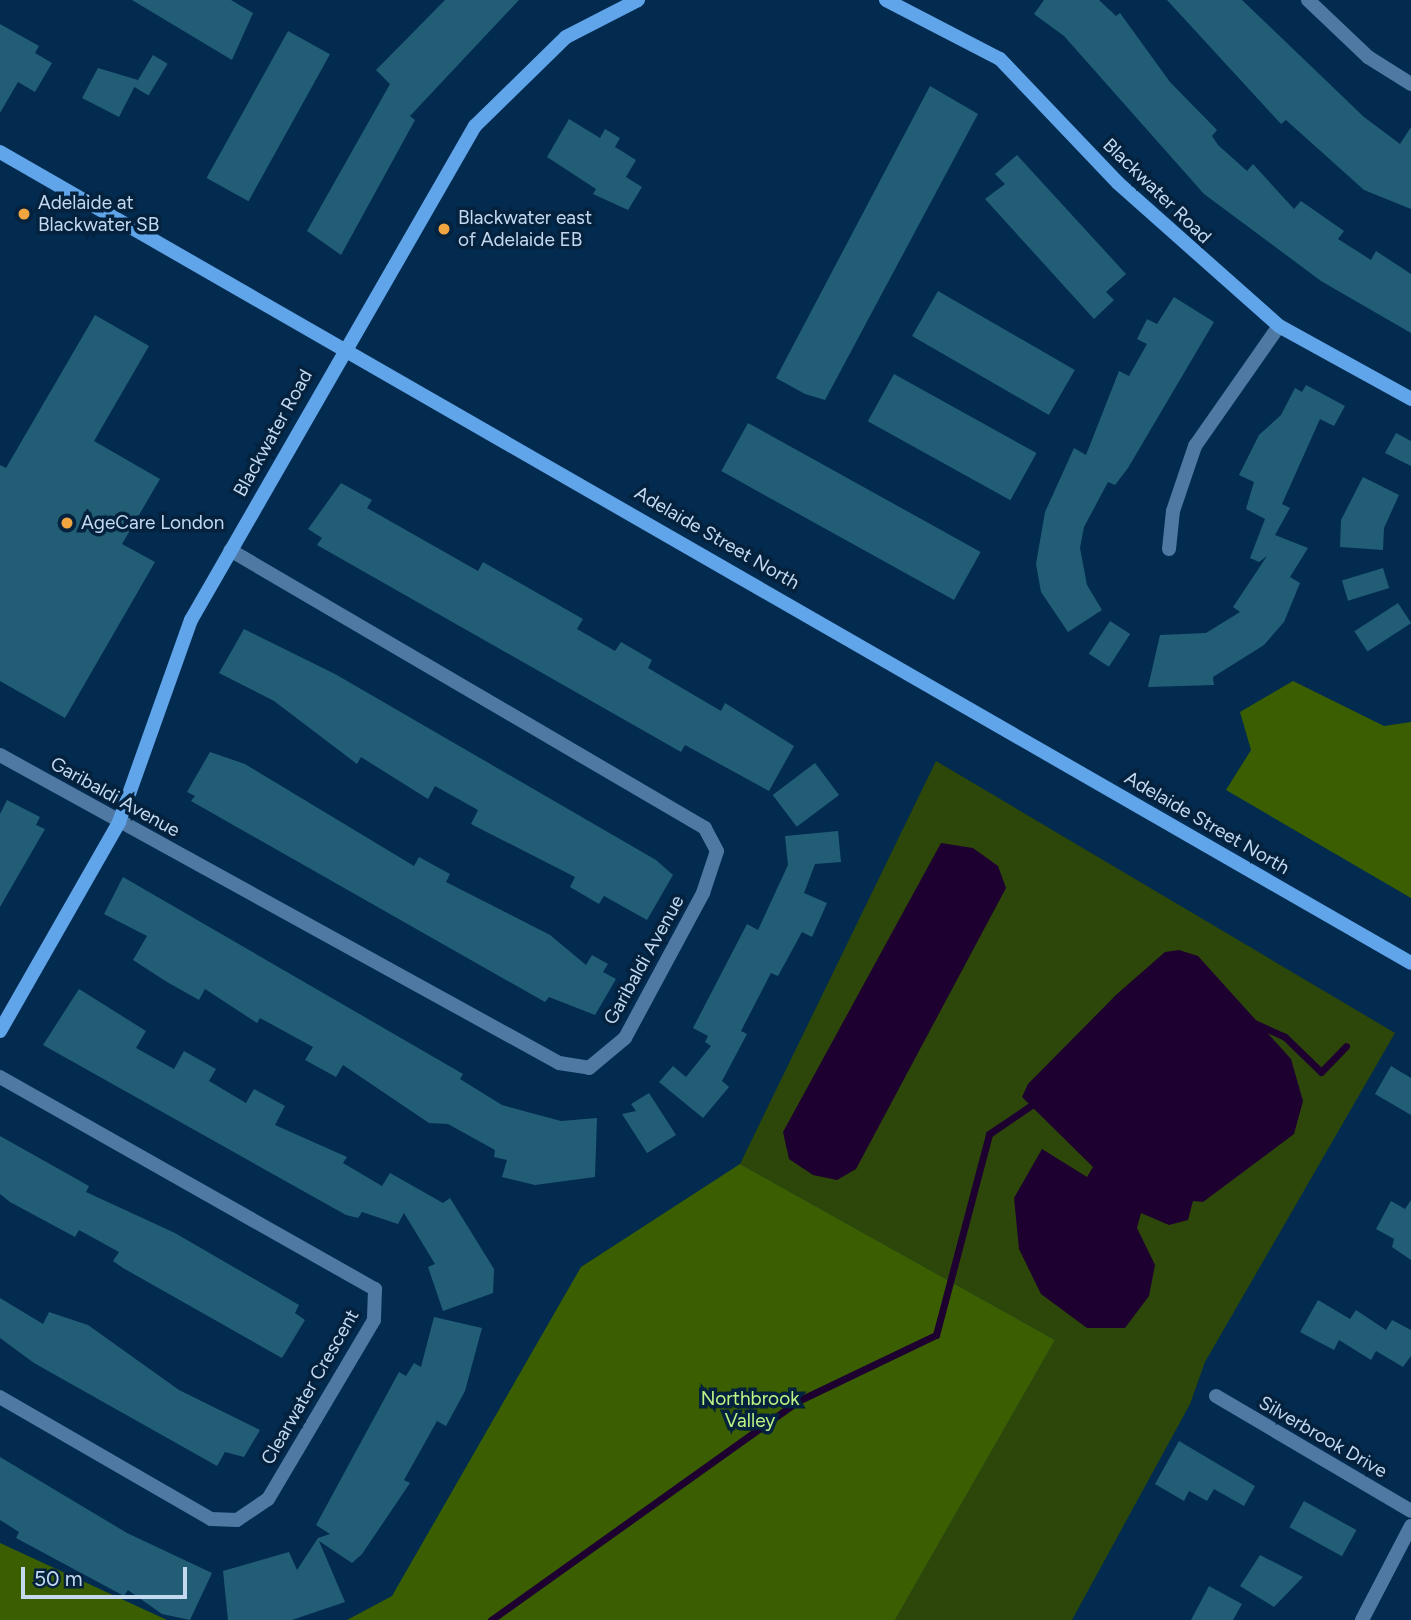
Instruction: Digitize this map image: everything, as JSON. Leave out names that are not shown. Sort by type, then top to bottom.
[{"type":"street","name":"Blackwater Road","points":[[0,1031],[119,822],[191,620],[344,346],[475,126],[566,37],[638,0]]},
{"type":"street","name":"Blackwater Road","points":[[886,0],[1000,59],[1118,183],[1279,326],[1411,399]]},
{"type":"street","points":[[1308,0],[1368,57],[1411,84]]},
{"type":"street","name":"Adelaide Street North","points":[[0,152],[344,346],[1411,963]]},
{"type":"street","points":[[1169,549],[1173,511],[1195,446],[1279,326]]},
{"type":"street","name":"Garibaldi Avenue","points":[[0,755],[559,1063],[589,1068],[625,1038],[703,893],[717,851],[705,828],[230,550]]},
{"type":"street","name":"Clearwater Crescent","points":[[0,1077],[375,1289],[374,1320],[268,1499],[237,1520],[211,1519],[0,1397]]},
{"type":"street","name":"Silverbrook Drive","points":[[1216,1396],[1411,1511]]},
{"type":"street","points":[[1362,1620],[1411,1526]]},
{"type":"green space","points":[[1293,681],[1384,726],[1411,722],[1411,898],[1226,790],[1251,750],[1240,712]]},
{"type":"green space","points":[[936,761],[1395,1033],[1205,1362],[1190,1404],[1072,1620],[895,1620],[1055,1340],[740,1164]]},
{"type":"green space","name":"Northbrook Valley","points":[[740,1164],[1055,1340],[895,1620],[347,1620],[392,1596],[581,1267]]},
{"type":"green space","points":[[0,1543],[167,1620],[0,1620]]},
{"type":"shaded area","points":[[941,843],[973,848],[998,866],[1006,888],[856,1169],[837,1180],[813,1175],[789,1159],[783,1132]]},
{"type":"shaded area","points":[[1179,950],[1198,956],[1291,1059],[1303,1101],[1294,1134],[1203,1202],[1193,1201],[1188,1220],[1169,1225],[1141,1213],[1137,1228],[1155,1265],[1149,1296],[1125,1328],[1087,1328],[1041,1294],[1019,1249],[1014,1198],[1042,1149],[1087,1177],[1093,1167],[1022,1097],[1028,1084],[1117,994],[1165,952]]},
{"type":"building","points":[[132,0],[231,0],[253,13],[232,60]]},
{"type":"building","points":[[445,0],[519,0],[410,116],[415,120],[341,255],[307,231],[390,84],[376,70]]},
{"type":"building","points":[[1044,0],[1099,0],[1116,16],[1120,13],[1170,82],[1217,130],[1212,136],[1218,145],[1247,171],[1253,164],[1294,209],[1301,201],[1344,231],[1338,239],[1371,260],[1376,251],[1411,274],[1411,333],[1321,281],[1204,194],[1064,36],[1034,14]]},
{"type":"building","points":[[1167,0],[1242,0],[1364,117],[1400,144],[1411,127],[1411,209],[1364,190],[1286,120],[1281,124]]},
{"type":"building","points":[[0,24],[39,46],[35,53],[52,63],[35,92],[18,82],[0,113]]},
{"type":"building","points":[[288,31],[330,54],[249,201],[207,178]]},
{"type":"building","points":[[153,55],[168,64],[149,95],[134,87]]},
{"type":"building","points":[[98,68],[138,80],[119,117],[82,98]]},
{"type":"building","points":[[930,86],[978,114],[825,400],[805,394],[776,378]]},
{"type":"building","points":[[569,119],[600,138],[605,129],[620,138],[615,147],[636,160],[626,177],[642,187],[628,210],[593,194],[596,189],[547,157]]},
{"type":"building","points":[[1017,155],[1126,274],[1106,292],[1114,300],[1094,319],[985,199],[1005,184],[995,174]]},
{"type":"building","points":[[938,291],[1075,370],[1049,415],[912,336]]},
{"type":"building","points":[[1174,297],[1214,322],[1128,468],[1115,485],[1108,482],[1084,527],[1080,548],[1087,585],[1102,610],[1068,632],[1041,592],[1036,564],[1045,512],[1074,448],[1086,455],[1119,371],[1129,376],[1147,344],[1137,339],[1147,319],[1157,324]]},
{"type":"building","name":"AgeCare London","points":[[95,315],[149,346],[94,441],[160,479],[122,544],[155,562],[65,718],[0,681],[0,465],[6,468]]},
{"type":"building","points":[[894,374],[1037,453],[1010,500],[868,421]]},
{"type":"building","points":[[1306,385],[1345,406],[1334,426],[1320,419],[1282,504],[1290,508],[1275,535],[1308,548],[1290,577],[1300,583],[1284,622],[1264,645],[1213,677],[1214,685],[1148,687],[1160,635],[1206,633],[1240,612],[1233,607],[1267,556],[1259,562],[1250,558],[1265,519],[1246,509],[1254,482],[1239,475],[1259,435],[1281,415],[1295,388],[1302,392]]},
{"type":"building","points":[[748,423],[981,552],[954,600],[721,471]]},
{"type":"building","points":[[1396,433],[1411,441],[1411,466],[1385,453]]},
{"type":"building","points":[[1363,477],[1399,495],[1384,528],[1383,550],[1340,547],[1341,520]]},
{"type":"building","points":[[341,483],[372,500],[367,508],[478,571],[483,562],[583,619],[577,629],[615,651],[621,642],[652,660],[648,668],[721,711],[725,703],[794,746],[769,791],[685,745],[681,752],[317,545],[322,538],[308,529]]},
{"type":"building","points":[[1383,568],[1389,588],[1348,601],[1342,581]]},
{"type":"building","points":[[1398,603],[1411,623],[1367,651],[1354,631]]},
{"type":"building","points":[[1110,621],[1130,634],[1109,667],[1089,654]]},
{"type":"building","points":[[244,629],[335,674],[656,860],[673,875],[647,920],[604,896],[599,904],[570,887],[575,877],[471,824],[478,810],[435,786],[428,799],[361,757],[357,764],[274,701],[219,673]]},
{"type":"building","points":[[210,752],[245,764],[414,866],[419,857],[450,874],[446,882],[550,935],[586,965],[592,955],[608,964],[603,972],[616,979],[595,1015],[549,997],[545,1002],[191,801],[195,796],[187,792]]},
{"type":"building","points":[[815,763],[839,795],[797,827],[773,795]]},
{"type":"building","points":[[7,800],[40,817],[36,825],[45,829],[0,907],[0,814]]},
{"type":"building","points":[[838,831],[841,862],[815,864],[804,893],[827,903],[812,937],[802,932],[778,976],[771,973],[741,1031],[747,1034],[722,1081],[729,1087],[703,1118],[659,1082],[673,1066],[686,1077],[711,1046],[705,1042],[708,1036],[693,1028],[747,924],[758,930],[788,865],[785,836]]},
{"type":"building","points":[[123,877],[463,1074],[460,1079],[502,1105],[561,1121],[597,1118],[595,1177],[535,1185],[502,1177],[507,1160],[494,1157],[495,1150],[448,1124],[429,1123],[343,1065],[336,1077],[305,1060],[313,1047],[260,1018],[257,1023],[205,989],[199,1000],[167,982],[133,960],[147,936],[104,914]]},
{"type":"building","points":[[79,989],[146,1031],[136,1048],[174,1069],[184,1051],[216,1069],[209,1081],[246,1103],[254,1089],[285,1106],[275,1125],[347,1157],[343,1163],[382,1186],[390,1173],[443,1203],[450,1198],[494,1269],[493,1293],[443,1311],[428,1267],[435,1264],[404,1213],[398,1224],[362,1212],[358,1218],[346,1215],[43,1045]]},
{"type":"building","points":[[1391,1066],[1411,1078],[1411,1115],[1375,1094]]},
{"type":"building","points":[[649,1093],[676,1135],[647,1153],[622,1114],[636,1111],[631,1104]]},
{"type":"building","points":[[0,1136],[89,1186],[86,1192],[175,1233],[299,1305],[295,1313],[305,1320],[282,1358],[123,1268],[113,1261],[119,1252],[79,1230],[75,1237],[10,1202],[0,1194]]},
{"type":"building","points":[[1411,1200],[1411,1260],[1392,1247],[1394,1239],[1376,1229],[1391,1201],[1405,1209]]},
{"type":"building","points":[[0,1298],[43,1324],[49,1312],[88,1325],[179,1390],[260,1430],[244,1457],[225,1452],[217,1466],[34,1363],[0,1338]]},
{"type":"building","points":[[1318,1300],[1350,1319],[1356,1310],[1386,1330],[1392,1320],[1411,1330],[1411,1356],[1403,1367],[1376,1351],[1371,1360],[1339,1340],[1334,1350],[1300,1332]]},
{"type":"building","points":[[434,1317],[482,1328],[465,1391],[446,1426],[437,1421],[404,1480],[410,1483],[362,1554],[352,1563],[319,1541],[345,1602],[292,1620],[228,1620],[223,1571],[289,1552],[297,1570],[318,1538],[330,1534],[316,1525],[399,1372],[406,1376],[414,1363],[421,1367]]},
{"type":"building","points":[[1179,1441],[1255,1486],[1244,1506],[1214,1489],[1207,1501],[1189,1491],[1184,1501],[1155,1484]]},
{"type":"building","points":[[0,1457],[127,1533],[212,1573],[190,1620],[162,1614],[128,1590],[124,1596],[16,1538],[19,1532],[0,1520]]},
{"type":"building","points":[[1304,1501],[1356,1530],[1342,1556],[1289,1527]]},
{"type":"building","points":[[1260,1555],[1303,1577],[1274,1607],[1240,1586]]},
{"type":"building","points":[[1209,1586],[1242,1604],[1233,1620],[1191,1620]]},
{"type":"waterway","points":[[1243,1018],[1285,1037],[1321,1072],[1346,1046]]},
{"type":"waterway","points":[[491,1620],[798,1401],[936,1335],[989,1134],[1036,1102]]},
{"type":"place","name":"Adelaide at Blackwater SB","points":[[24,214]]},
{"type":"place","name":"Blackwater east of Adelaide EB","points":[[444,229]]},
{"type":"place","name":"AgeCare London","points":[[67,523]]}]
